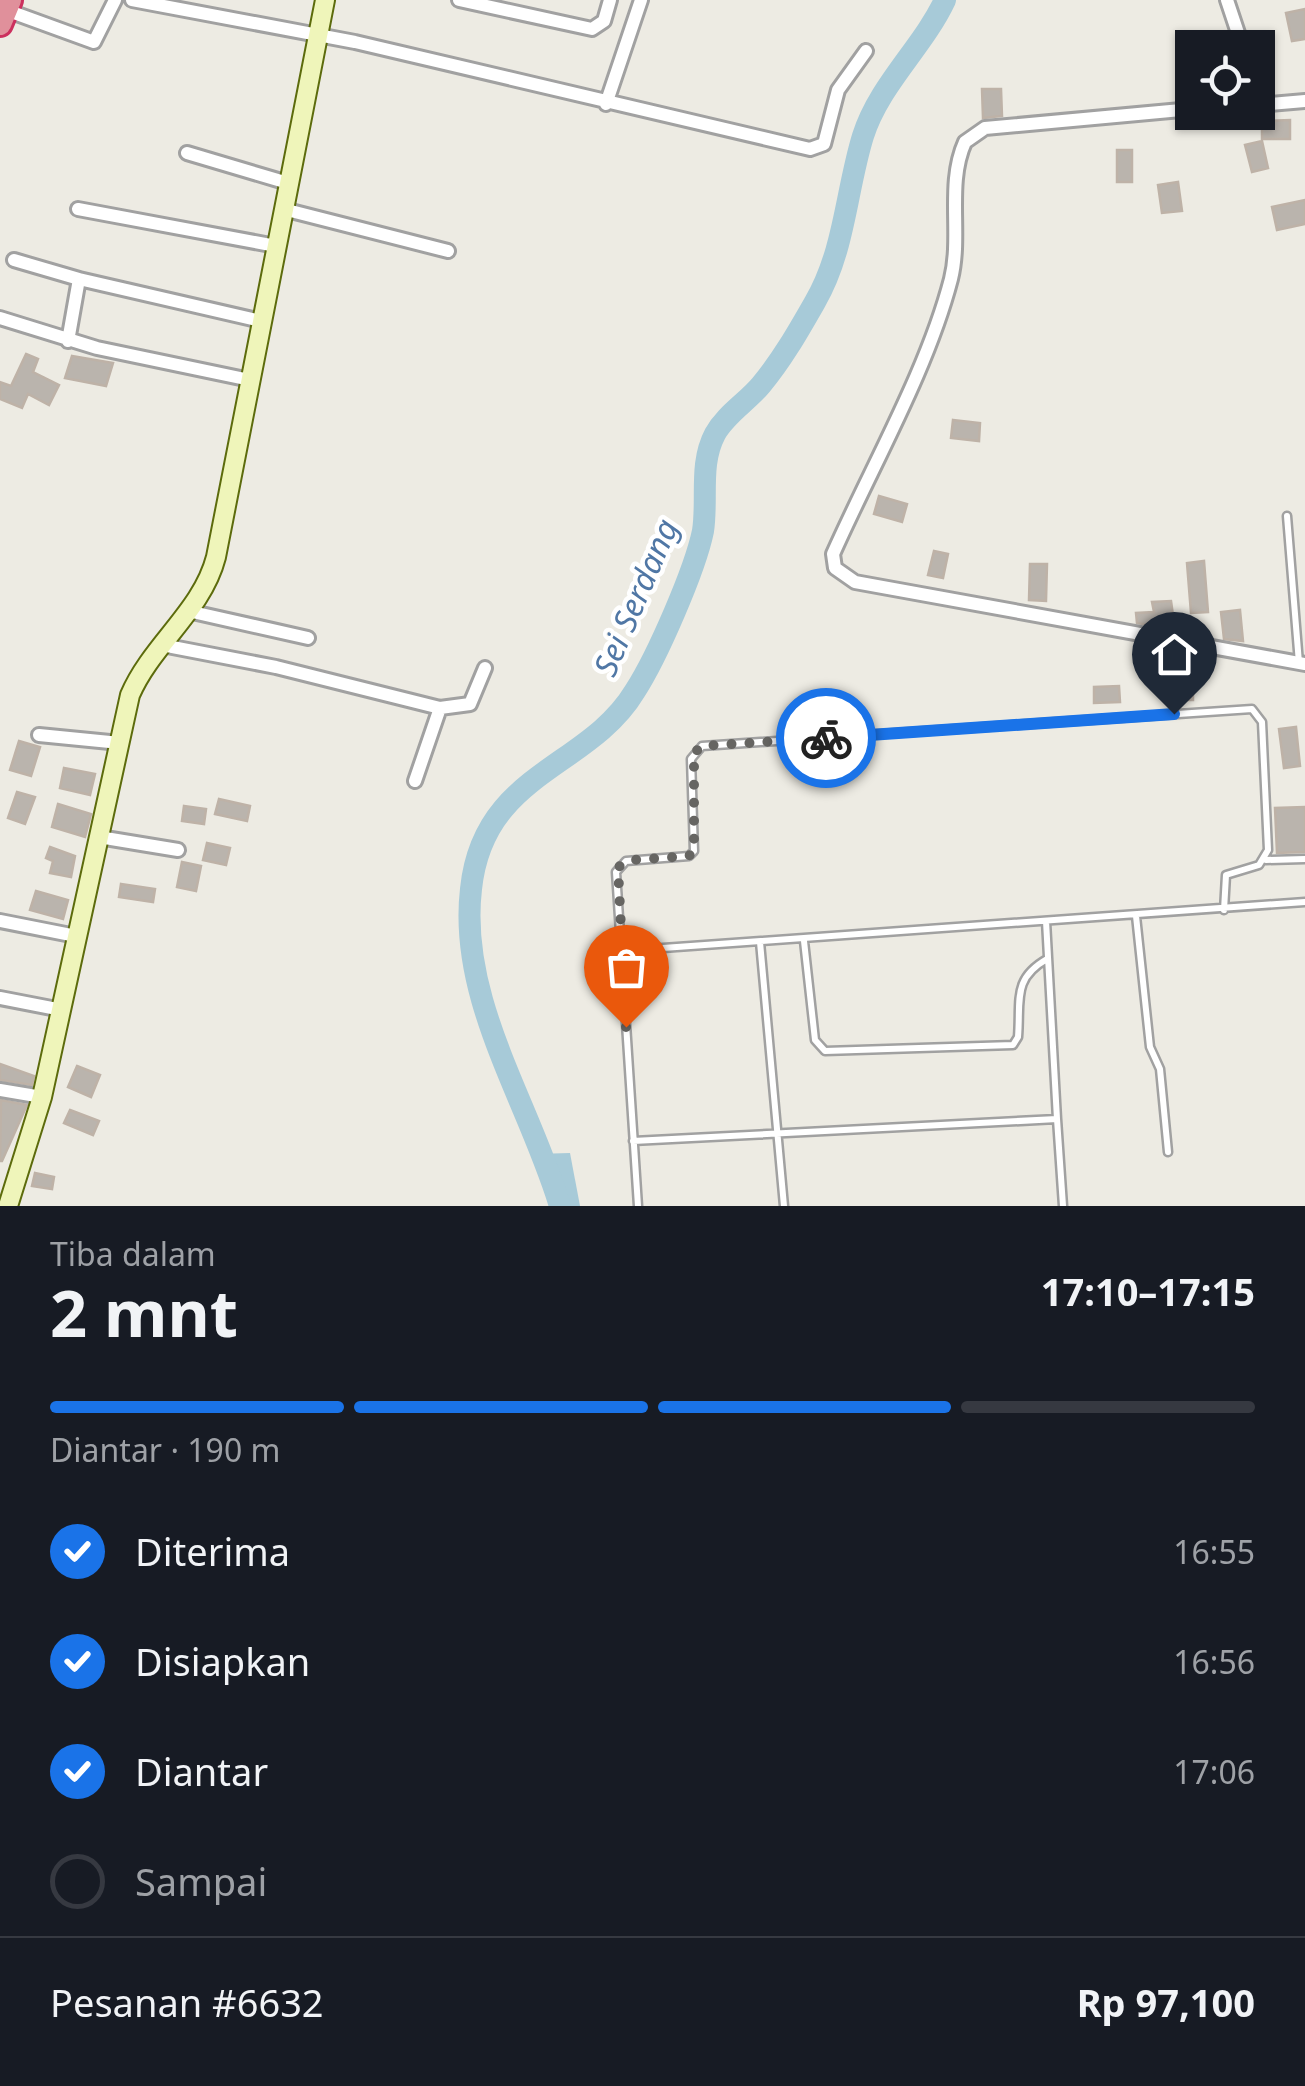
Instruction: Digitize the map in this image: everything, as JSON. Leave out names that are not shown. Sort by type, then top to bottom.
[{"type":"street","points":[[5,12],[94,42],[114,0]]},
{"type":"street","points":[[132,0],[318,34],[606,104],[816,149],[825,140],[841,82],[866,51]]},
{"type":"street","points":[[8,1206],[42,1098],[138,676],[210,579],[216,557],[325,0]]},
{"type":"street","points":[[458,0],[592,29],[604,21],[610,0]]},
{"type":"street","points":[[606,104],[641,0]]},
{"type":"street","points":[[1227,0],[1236,30]]},
{"type":"street","points":[[1275,103],[1305,101]]},
{"type":"street","points":[[1175,111],[985,128],[965,142],[954,201],[952,273],[939,320],[833,554],[835,568],[855,582],[1302,664]]},
{"type":"street","points":[[187,154],[288,182]]},
{"type":"street","points":[[283,208],[448,251]]},
{"type":"street","points":[[78,209],[276,246]]},
{"type":"street","points":[[14,260],[261,321]]},
{"type":"street","points":[[68,341],[79,279]]},
{"type":"street","points":[[0,318],[68,341],[250,380]]},
{"type":"street","points":[[188,610],[308,638]]},
{"type":"street","points":[[162,645],[276,667],[440,708],[470,704],[485,668]]},
{"type":"street","points":[[415,781],[440,708]]},
{"type":"street","points":[[39,734],[120,743]]},
{"type":"street","points":[[99,837],[178,850]]},
{"type":"street","points":[[0,921],[76,936]]},
{"type":"street","points":[[0,998],[62,1010]]},
{"type":"street","points":[[0,1090],[42,1098]]},
{"type":"lane","points":[[1287,516],[1302,664]]},
{"type":"lane","points":[[638,1206],[618,867],[632,860],[689,856],[694,850],[691,760],[702,746],[1252,709],[1262,722],[1266,860]]},
{"type":"lane","points":[[1224,910],[1226,875],[1266,860],[1305,859]]},
{"type":"lane","points":[[621,951],[1305,902]]},
{"type":"lane","points":[[1136,916],[1150,1047],[1160,1068],[1168,1152]]},
{"type":"lane","points":[[1046,921],[1063,1206]]},
{"type":"lane","points":[[804,940],[816,1040],[825,1051],[1013,1045],[1018,1038],[1022,979],[1028,970],[1047,959]]},
{"type":"lane","points":[[760,942],[784,1206]]},
{"type":"lane","points":[[633,1141],[1057,1119]]},
{"type":"water","points":[[570,1153],[580,1206],[549,1206],[535,1154]]},
{"type":"building","points":[[1305,9],[1305,39],[1292,41],[1286,13]]},
{"type":"building","points":[[982,89],[1001,89],[1002,116],[983,118]]},
{"type":"building","points":[[1290,120],[1290,139],[1262,139],[1262,130],[1275,130],[1275,121]]},
{"type":"building","points":[[1262,141],[1268,168],[1252,172],[1245,145]]},
{"type":"building","points":[[1117,150],[1132,150],[1132,182],[1117,182]]},
{"type":"building","points":[[1178,182],[1182,211],[1162,213],[1158,185]]},
{"type":"building","points":[[1305,200],[1305,224],[1277,230],[1272,207]]},
{"type":"building","points":[[26,354],[38,359],[33,372],[59,385],[49,405],[28,394],[22,408],[0,399],[0,382],[11,386]]},
{"type":"building","points":[[72,356],[113,363],[106,386],[65,378]]},
{"type":"building","points":[[953,420],[980,423],[979,441],[951,438]]},
{"type":"building","points":[[879,496],[907,504],[902,522],[874,514]]},
{"type":"building","points":[[934,551],[948,554],[943,578],[928,575]]},
{"type":"building","points":[[1204,561],[1208,612],[1191,613],[1187,563]]},
{"type":"building","points":[[1030,564],[1047,564],[1046,601],[1029,600]]},
{"type":"building","points":[[1171,601],[1175,630],[1137,623],[1136,613],[1154,612],[1152,602]]},
{"type":"building","points":[[1240,610],[1243,641],[1224,639],[1221,612]]},
{"type":"building","points":[[1172,675],[1182,675],[1182,681],[1193,679],[1193,700],[1172,700]]},
{"type":"building","points":[[1119,686],[1120,702],[1094,703],[1094,687]]},
{"type":"building","points":[[1296,727],[1300,766],[1284,768],[1279,729]]},
{"type":"building","points":[[19,741],[40,747],[31,776],[10,770]]},
{"type":"building","points":[[64,768],[95,774],[90,795],[60,788]]},
{"type":"building","points":[[17,792],[35,797],[25,824],[8,818]]},
{"type":"building","points":[[219,799],[250,806],[247,821],[215,814]]},
{"type":"building","points":[[58,804],[91,814],[85,837],[52,827]]},
{"type":"building","points":[[184,806],[206,809],[204,824],[182,821]]},
{"type":"building","points":[[1305,807],[1305,852],[1277,853],[1275,808]]},
{"type":"building","points":[[207,843],[230,848],[226,865],[203,860]]},
{"type":"building","points":[[50,847],[75,856],[71,877],[50,873],[53,861],[46,858]]},
{"type":"building","points":[[182,862],[201,866],[196,891],[177,887]]},
{"type":"building","points":[[121,884],[155,889],[153,902],[119,897]]},
{"type":"building","points":[[36,891],[68,900],[63,919],[30,910]]},
{"type":"building","points":[[0,1064],[34,1076],[32,1085],[0,1080]]},
{"type":"building","points":[[77,1066],[100,1075],[91,1097],[68,1087]]},
{"type":"building","points":[[1,1100],[27,1105],[0,1161]]},
{"type":"building","points":[[70,1110],[99,1121],[93,1135],[64,1123]]},
{"type":"building","points":[[35,1173],[54,1177],[52,1189],[32,1186]]},
{"type":"waterway","points":[[560,1206],[499,1050],[475,971],[471,889],[480,850],[495,820],[516,796],[615,717],[644,676],[699,548],[710,445],[725,420],[769,375],[815,302],[833,262],[870,117],[945,0]]},
{"type":"way so far","points":[[626,1027],[616,872],[623,862],[689,856],[694,850],[694,753],[702,746],[826,738]]},
{"type":"route","points":[[826,738],[1174,714]]},
{"type":"water label","name":"Sei Serdang","points":[[635,597]]}]
